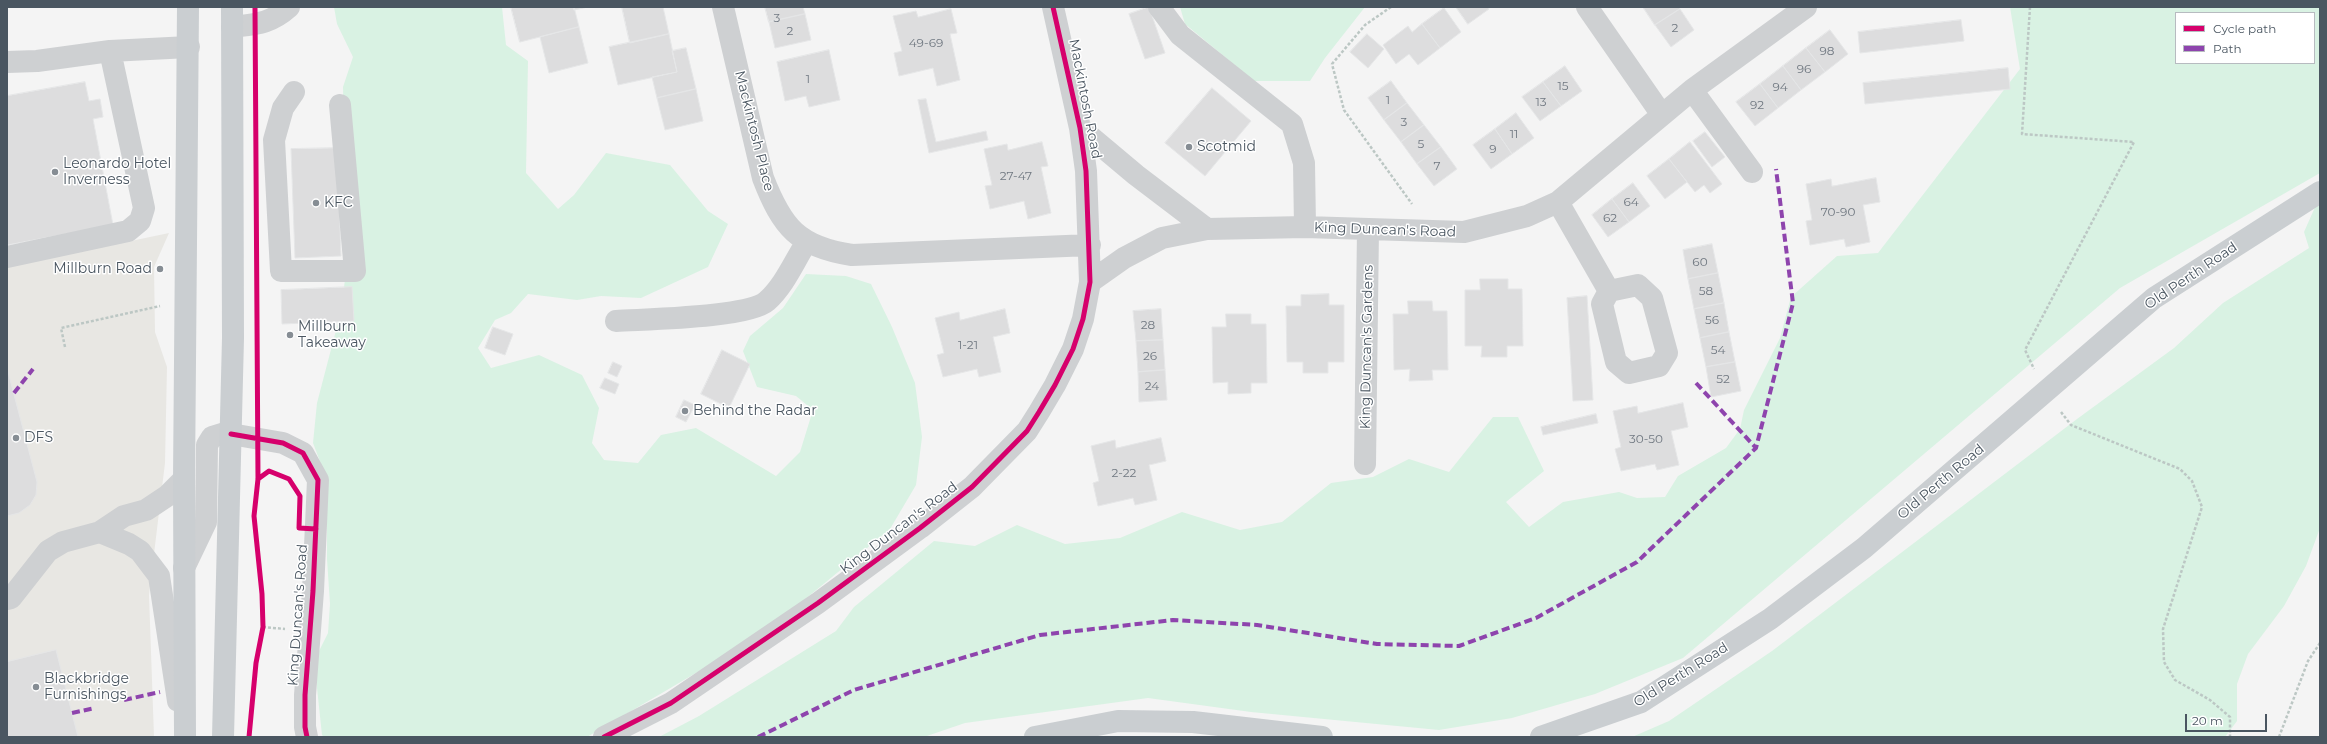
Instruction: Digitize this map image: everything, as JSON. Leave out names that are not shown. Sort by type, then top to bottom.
[{"type":"main road","points":[[184,737],[184,479],[189,47],[188,7]]},
{"type":"main road","points":[[223,737],[233,338],[232,17]]},
{"type":"main road","name":"Old Perth Road","points":[[1541,737],[1641,702],[1770,619],[1864,548],[2047,392],[2154,298],[2320,192]]},
{"type":"main road","points":[[1035,737],[1118,721],[1193,722],[1322,737]]},
{"type":"street","points":[[232,17],[255,24],[277,18],[289,7]]},
{"type":"street","name":"Mackintosh Place","points":[[723,7],[763,178],[774,205],[787,224],[806,243]]},
{"type":"street","name":"Mackintosh Road","points":[[1053,7],[1080,128],[1086,171],[1090,245]]},
{"type":"street","points":[[1159,7],[1180,35],[1292,124],[1304,163],[1305,227]]},
{"type":"street","points":[[1587,7],[1662,115]]},
{"type":"street","name":"King Duncan's Road","points":[[1090,282],[1124,258],[1162,238],[1207,229],[1305,227],[1464,232],[1527,216],[1558,202],[1692,90],[1806,7]]},
{"type":"street","points":[[7,62],[37,61],[110,51],[189,47]]},
{"type":"street","points":[[7,257],[128,231],[140,221],[144,208],[110,51]]},
{"type":"street","points":[[1692,90],[1752,172]]},
{"type":"street","points":[[294,92],[282,108],[274,140],[281,271],[355,271],[340,105]]},
{"type":"street","points":[[1080,128],[1136,175],[1207,229]]},
{"type":"street","points":[[1558,202],[1609,291]]},
{"type":"street","name":"King Duncan's Gardens","points":[[1365,464],[1368,229]]},
{"type":"street","points":[[616,321],[741,312],[766,303],[778,288],[806,243],[829,252],[852,255],[1090,245]]},
{"type":"street","name":"King Duncan's Road","points":[[604,737],[671,703],[818,604],[972,487],[1027,431],[1055,385],[1073,349],[1083,319],[1090,282],[1090,245]]},
{"type":"street","name":"King Duncan's Road","points":[[184,568],[206,522],[207,445],[212,437],[218,434],[231,434],[283,443],[303,453],[318,480],[313,592],[305,695],[307,737]]},
{"type":"street","points":[[7,599],[11,598],[48,551],[63,542],[100,532],[124,516],[146,510],[167,496],[184,479]]},
{"type":"street","points":[[100,532],[129,544],[140,551],[159,576],[184,737]]},
{"type":"path","points":[[1392,7],[1364,25],[1332,64],[1344,110],[1412,204]]},
{"type":"path","points":[[2030,7],[2022,134],[2134,142],[2025,350],[2047,392],[2071,425],[2180,469],[2192,481],[2202,507],[2163,629],[2164,662],[2175,680],[2210,700],[2230,717],[2230,737]]},
{"type":"path","points":[[66,347],[61,328],[163,305]]},
{"type":"path","points":[[263,620],[262,629],[286,629]]},
{"type":"path","points":[[2279,737],[2308,661],[2320,643]]},
{"type":"shaded area","points":[[169,233],[154,267],[155,332],[167,367],[165,463],[149,595],[154,737],[7,737],[7,267]]},
{"type":"green space","points":[[334,7],[502,7],[506,45],[528,61],[526,173],[558,209],[574,195],[606,153],[670,165],[708,211],[728,224],[708,267],[641,298],[601,296],[577,300],[528,294],[511,313],[495,320],[478,348],[491,368],[539,355],[582,375],[599,408],[592,443],[604,460],[638,463],[661,435],[696,428],[776,476],[800,452],[813,410],[796,396],[757,387],[743,351],[750,336],[783,308],[806,274],[846,276],[871,284],[892,327],[915,383],[922,437],[916,485],[890,529],[787,614],[730,653],[587,737],[324,737],[322,735],[317,688],[317,655],[328,633],[330,604],[327,559],[327,480],[313,443],[317,403],[340,315],[349,297],[344,287],[347,266],[343,87],[353,57],[337,24]]},
{"type":"green space","points":[[1180,7],[1365,7],[1325,58],[1310,81],[1254,81],[1185,24]]},
{"type":"green space","points":[[2010,7],[2320,7],[2320,173],[2120,288],[1683,658],[1595,694],[1512,718],[1439,730],[1251,712],[1148,698],[965,723],[924,737],[659,737],[699,716],[836,631],[854,607],[934,541],[975,546],[1017,525],[1065,544],[1120,538],[1182,512],[1240,530],[1282,522],[1331,483],[1373,477],[1409,459],[1449,472],[1493,417],[1518,417],[1544,471],[1506,502],[1529,527],[1563,502],[1619,492],[1637,498],[1665,497],[1678,476],[1726,448],[1740,429],[1744,410],[1780,338],[1791,297],[1837,256],[1878,253],[2020,69]]},
{"type":"green space","points":[[2320,196],[2320,528],[2306,566],[2284,606],[2248,654],[2237,684],[2237,721],[2225,737],[1632,737],[1669,721],[1772,651],[2077,419],[2174,348],[2223,303],[2309,248],[2304,232]]},
{"type":"building","points":[[511,7],[574,7],[579,27],[520,42]]},
{"type":"building","points":[[574,7],[588,7],[574,10]]},
{"type":"building","points":[[622,7],[663,7],[669,34],[630,43]]},
{"type":"building","points":[[765,7],[803,7],[805,14],[769,22]]},
{"type":"building","points":[[1149,7],[1165,53],[1145,59],[1129,14]]},
{"type":"building","points":[[1456,7],[1488,7],[1489,9],[1468,24]]},
{"type":"building","points":[[1643,7],[1678,7],[1680,9],[1655,25]]},
{"type":"building","points":[[1444,8],[1461,32],[1440,48],[1422,24]]},
{"type":"building","points":[[951,9],[957,33],[950,34],[960,80],[937,86],[933,68],[899,76],[894,53],[902,51],[893,16],[916,11],[918,17]]},
{"type":"building","points":[[1680,9],[1694,30],[1671,47],[1655,25]]},
{"type":"building","points":[[805,14],[811,40],[775,48],[769,22]]},
{"type":"building","points":[[1961,20],[1964,41],[1860,53],[1858,32]]},
{"type":"building","points":[[1422,24],[1440,48],[1418,65],[1409,54],[1396,64],[1383,45],[1408,26],[1412,32]]},
{"type":"building","points":[[579,27],[588,63],[549,73],[540,37]]},
{"type":"building","points":[[1830,30],[1848,54],[1825,72],[1806,48]]},
{"type":"building","points":[[669,34],[677,72],[618,85],[609,47]]},
{"type":"building","points":[[1367,34],[1384,49],[1368,68],[1350,52]]},
{"type":"building","points":[[686,48],[696,89],[657,98],[652,77],[677,72],[672,51]]},
{"type":"building","points":[[1806,48],[1825,72],[1801,90],[1783,66]]},
{"type":"building","points":[[829,50],[840,100],[809,107],[806,96],[785,101],[777,62]]},
{"type":"building","points":[[1565,66],[1582,91],[1561,106],[1543,82]]},
{"type":"building","points":[[1783,66],[1801,90],[1778,108],[1760,84]]},
{"type":"building","points":[[2008,68],[2010,89],[1865,104],[1863,83]]},
{"type":"building","points":[[1391,81],[1407,103],[1384,120],[1368,98]]},
{"type":"building","name":"Leonardo Hotel Inverness","points":[[85,82],[89,101],[100,99],[103,117],[93,119],[113,225],[7,245],[7,96]]},
{"type":"building","points":[[1543,82],[1561,106],[1540,121],[1522,97]]},
{"type":"building","points":[[1760,84],[1778,108],[1755,126],[1736,102]]},
{"type":"building","points":[[1212,88],[1251,121],[1205,176],[1165,143]]},
{"type":"building","points":[[696,89],[703,121],[665,130],[657,98]]},
{"type":"building","points":[[926,99],[936,142],[986,131],[988,140],[929,153],[918,100]]},
{"type":"building","points":[[1407,103],[1424,125],[1401,142],[1384,120]]},
{"type":"building","points":[[1516,113],[1534,138],[1512,154],[1495,129]]},
{"type":"building","points":[[1424,125],[1441,147],[1417,164],[1401,142]]},
{"type":"building","points":[[1495,129],[1512,154],[1491,169],[1473,145]]},
{"type":"building","points":[[1705,132],[1725,157],[1712,167],[1693,141]]},
{"type":"building","points":[[1042,142],[1048,166],[1041,167],[1051,213],[1028,219],[1024,201],[990,209],[985,186],[992,185],[984,149],[1007,144],[1008,150]]},
{"type":"building","points":[[1690,142],[1722,184],[1710,193],[1704,185],[1695,192],[1669,159]]},
{"type":"building","points":[[1441,147],[1457,169],[1434,186],[1417,164]]},
{"type":"building","name":"KFC","points":[[337,148],[341,256],[295,258],[291,149]]},
{"type":"building","points":[[1669,159],[1687,182],[1665,199],[1647,176]]},
{"type":"building","points":[[1876,178],[1880,202],[1863,205],[1870,242],[1846,247],[1844,239],[1810,245],[1806,221],[1812,220],[1806,184],[1831,179],[1832,186]]},
{"type":"building","points":[[1633,183],[1650,206],[1629,222],[1612,199]]},
{"type":"building","points":[[1612,199],[1629,222],[1608,237],[1592,215]]},
{"type":"building","points":[[1712,244],[1718,273],[1688,279],[1683,250]]},
{"type":"building","points":[[1718,273],[1724,303],[1694,309],[1688,279]]},
{"type":"building","points":[[1480,279],[1508,279],[1508,289],[1522,289],[1523,346],[1507,346],[1507,357],[1481,357],[1482,346],[1465,346],[1465,290],[1480,290]]},
{"type":"building","points":[[352,287],[354,321],[282,324],[281,290]]},
{"type":"building","points":[[1329,294],[1329,305],[1344,305],[1344,362],[1328,362],[1328,373],[1303,373],[1303,362],[1287,362],[1286,306],[1301,306],[1301,295]]},
{"type":"building","points":[[1587,296],[1593,400],[1573,401],[1567,298]]},
{"type":"building","points":[[1408,301],[1432,301],[1433,311],[1447,311],[1448,370],[1432,370],[1433,380],[1409,381],[1410,369],[1394,370],[1393,314],[1408,314]]},
{"type":"building","points":[[1724,303],[1729,332],[1700,338],[1694,309]]},
{"type":"building","points":[[1005,309],[1010,333],[993,337],[1001,372],[979,377],[977,369],[943,377],[937,355],[944,353],[935,318],[959,312],[960,320]]},
{"type":"building","points":[[1161,309],[1163,340],[1136,341],[1133,311]]},
{"type":"building","points":[[1226,314],[1251,314],[1251,324],[1266,324],[1267,383],[1251,383],[1251,393],[1228,394],[1228,382],[1213,383],[1212,327],[1226,327]]},
{"type":"building","points":[[493,327],[513,334],[505,355],[485,348]]},
{"type":"building","points":[[1729,332],[1735,362],[1706,367],[1700,338]]},
{"type":"building","points":[[1163,340],[1165,370],[1138,372],[1136,341]]},
{"type":"building","points":[[722,350],[750,364],[729,408],[701,394]]},
{"type":"building","points":[[613,362],[622,366],[617,377],[608,373]]},
{"type":"building","points":[[1735,362],[1741,391],[1711,397],[1706,367]]},
{"type":"building","name":"DFS","points":[[7,368],[37,482],[36,495],[30,505],[19,513],[7,516]]},
{"type":"building","points":[[1165,370],[1167,400],[1139,402],[1138,372]]},
{"type":"building","points":[[605,378],[619,384],[615,394],[600,388]]},
{"type":"building","name":"Behind the Radar","points":[[684,400],[695,405],[686,422],[676,417]]},
{"type":"building","points":[[1683,403],[1688,427],[1671,431],[1679,465],[1657,470],[1655,464],[1621,471],[1615,449],[1621,447],[1613,411],[1637,406],[1638,413]]},
{"type":"building","points":[[1596,414],[1598,423],[1543,435],[1541,427]]},
{"type":"building","points":[[1161,438],[1166,461],[1149,465],[1157,500],[1135,505],[1133,498],[1098,506],[1093,483],[1099,481],[1091,446],[1115,440],[1116,448]]},
{"type":"building","name":"Blackbridge Furnishings","points":[[56,650],[78,737],[7,737],[7,662]]},
{"type":"marked path","points":[[758,737],[854,690],[1040,635],[1173,620],[1257,625],[1377,644],[1459,646],[1536,618],[1637,562],[1756,448],[1793,303],[1776,169]]},
{"type":"marked path","points":[[14,393],[33,369]]},
{"type":"marked path","points":[[1696,383],[1756,448]]},
{"type":"marked path","points":[[124,700],[160,692]]},
{"type":"marked path","points":[[72,713],[95,708]]},
{"type":"cycle path","points":[[249,737],[256,663],[263,627],[262,594],[254,516],[258,479],[255,7]]},
{"type":"cycle path","points":[[604,737],[671,703],[818,603],[920,528],[972,487],[1027,431],[1039,412],[1055,385],[1073,349],[1083,319],[1090,282],[1086,171],[1080,128],[1053,7]]},
{"type":"cycle path","points":[[231,434],[283,443],[303,453],[318,480],[313,591],[305,695],[305,727],[307,737]]},
{"type":"cycle path","points":[[258,479],[269,471],[289,479],[300,496],[299,528],[316,529]]},
{"type":"place","name":"Scotmid","points":[[1189,147]]},
{"type":"place","name":"Leonardo Hotel Inverness","points":[[55,172]]},
{"type":"place","name":"KFC","points":[[316,203]]},
{"type":"place","name":"Millburn Road","points":[[160,269]]},
{"type":"place","name":"Millburn Takeaway","points":[[290,335]]},
{"type":"place","name":"Behind the Radar","points":[[685,411]]},
{"type":"place","name":"DFS","points":[[16,438]]},
{"type":"place","name":"Blackbridge Furnishings","points":[[36,687]]}]
